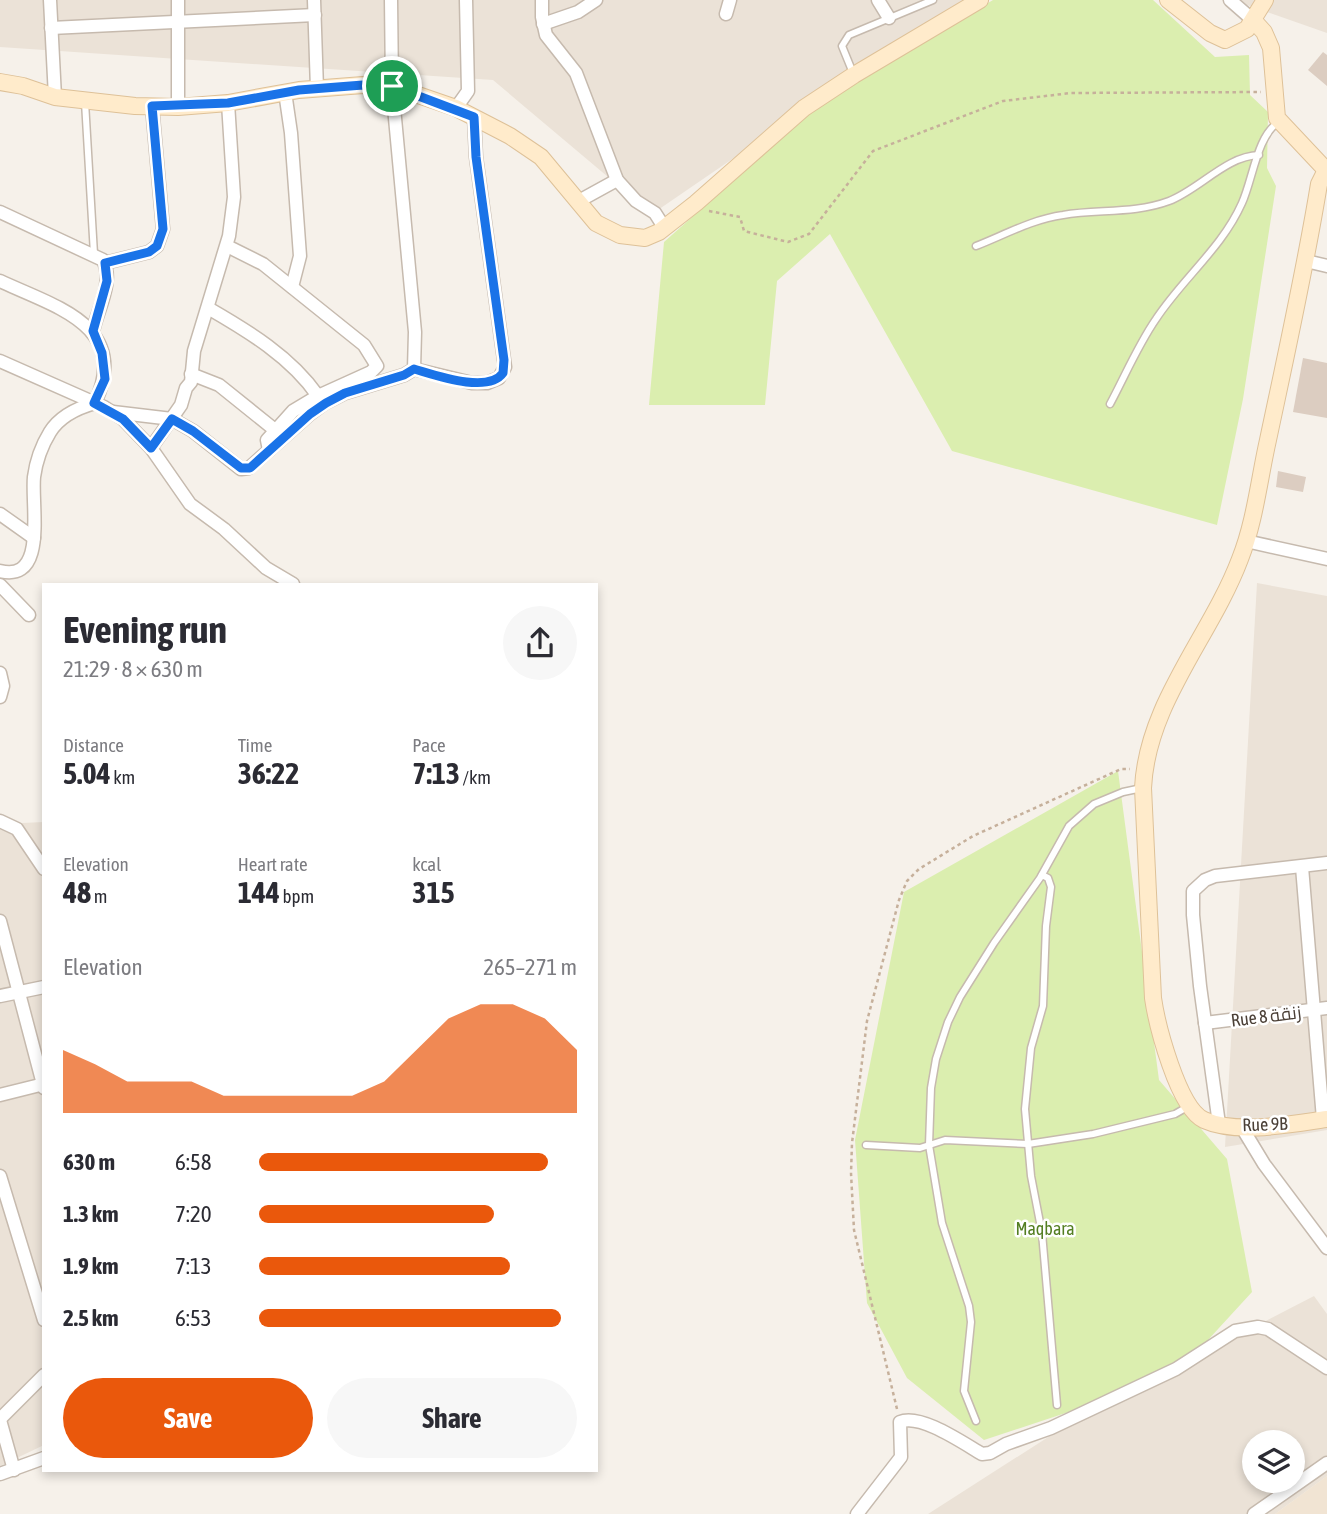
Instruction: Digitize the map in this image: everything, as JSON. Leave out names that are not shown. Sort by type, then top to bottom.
[{"type":"street","points":[[50,0],[55,97]]},
{"type":"street","points":[[178,0],[178,107]]},
{"type":"street","points":[[314,0],[317,89]]},
{"type":"street","points":[[391,0],[392,86],[415,332],[414,369]]},
{"type":"street","points":[[456,108],[468,91],[466,0]]},
{"type":"street","points":[[542,0],[543,24],[547,35],[576,73],[617,180],[636,201],[656,213],[662,224],[659,232]]},
{"type":"street","points":[[543,24],[574,14],[596,0]]},
{"type":"street","points":[[726,14],[730,0]]},
{"type":"street","points":[[878,0],[889,18]]},
{"type":"street","points":[[1168,0],[1220,39],[1240,35],[1254,21],[1265,0]]},
{"type":"street","points":[[1211,1122],[1189,1106],[1158,1025],[1153,998],[1144,770],[1155,727],[1236,569],[1246,541],[1259,491],[1320,184],[1326,169],[1279,122],[1274,108],[1271,48],[1264,32],[1230,0]]},
{"type":"street","points":[[0,82],[23,86],[55,97],[178,107],[228,103],[285,92],[363,85],[392,86],[456,108],[534,152],[596,223],[620,235],[645,238],[659,232],[690,207],[804,108],[975,1]]},
{"type":"street","points":[[51,27],[315,15]]},
{"type":"street","points":[[285,92],[291,133],[300,256],[292,287]]},
{"type":"street","points":[[151,448],[181,405],[191,374],[194,351],[227,246],[234,197],[228,103]]},
{"type":"street","points":[[105,263],[149,252],[157,246],[163,229],[152,106]]},
{"type":"street","points":[[113,412],[172,419],[193,431],[241,468],[255,465],[310,414],[336,397],[404,375],[414,369],[480,383],[499,378],[505,367],[476,157],[474,117]]},
{"type":"street","points":[[578,202],[617,180]]},
{"type":"street","points":[[0,212],[94,254],[105,263],[107,281],[93,331]]},
{"type":"street","points":[[227,246],[263,264],[292,287],[364,345],[377,366],[293,411],[267,440],[269,450]]},
{"type":"street","points":[[1306,261],[1327,266]]},
{"type":"street","points":[[0,281],[74,316],[93,331],[102,353],[105,372],[105,379],[94,403],[61,419],[51,430],[41,450],[34,478],[34,538],[31,559],[27,566],[13,573],[0,571]]},
{"type":"street","points":[[208,308],[248,331],[288,363],[318,396]]},
{"type":"street","points":[[0,361],[113,412],[151,448],[190,505],[224,529],[266,568],[291,583]]},
{"type":"street","points":[[191,374],[219,384],[275,430]]},
{"type":"street","points":[[0,514],[34,538]]},
{"type":"street","points":[[1246,541],[1327,559]]},
{"type":"street","points":[[0,585],[29,615]]},
{"type":"street","points":[[0,673],[3,686],[0,697]]},
{"type":"street","points":[[0,821],[16,829],[42,866]]},
{"type":"street","points":[[1211,1122],[1205,1023],[1193,915],[1195,887],[1214,876],[1327,863]]},
{"type":"street","points":[[1302,867],[1321,1009],[1325,1119]]},
{"type":"street","points":[[0,921],[42,1082]]},
{"type":"street","points":[[0,996],[42,987]]},
{"type":"street","name":"Rue 8 زنقة","points":[[1205,1023],[1321,1009]]},
{"type":"street","points":[[0,1096],[42,1086]]},
{"type":"street","name":"Rue 9B","points":[[1211,1122],[1241,1126],[1276,1126],[1325,1119]]},
{"type":"street","points":[[1241,1126],[1265,1164],[1327,1248]]},
{"type":"street","points":[[0,1175],[42,1313]]},
{"type":"street","points":[[857,1514],[901,1457],[900,1422],[920,1420],[982,1454],[990,1453],[1006,1444],[1051,1428],[1176,1369],[1235,1331],[1258,1327],[1268,1329],[1288,1340],[1327,1368]]},
{"type":"street","points":[[14,1470],[0,1420],[42,1377]]},
{"type":"street","points":[[0,1474],[42,1459]]},
{"type":"street","points":[[1254,1514],[1327,1463]]},
{"type":"lane","points":[[854,75],[842,46],[849,35],[933,0]]},
{"type":"lane","points":[[84,100],[94,254]]},
{"type":"lane","points":[[1110,404],[1155,320],[1228,232],[1254,175],[1263,136],[1270,127],[1279,122]]},
{"type":"lane","points":[[976,246],[1059,215],[1142,209],[1168,201],[1206,181],[1228,164],[1259,155]]},
{"type":"lane","points":[[976,1421],[964,1391],[971,1322],[969,1306],[942,1223],[929,1145],[933,1074],[948,1022],[994,943],[1042,875],[1069,826],[1084,810],[1114,795],[1143,788]]},
{"type":"lane","points":[[1042,875],[1048,878],[1051,887],[1046,926],[1043,1006],[1029,1066],[1025,1109],[1042,1233],[1057,1405]]},
{"type":"lane","points":[[866,1145],[920,1148],[945,1140],[1028,1144],[1093,1134],[1175,1114],[1189,1106]]},
{"type":"path","points":[[690,207],[740,217],[744,231],[788,242],[809,234],[873,151],[1003,100],[1071,93],[1275,92]]},
{"type":"path","points":[[900,1422],[855,1230],[851,1173],[852,1143],[867,1021],[899,900],[907,881],[919,869],[973,836],[1121,769],[1144,770]]},
{"type":"shaded area","points":[[0,0],[964,0],[652,214],[493,80],[0,47]]},
{"type":"shaded area","points":[[1235,0],[1327,0],[1327,33],[1244,4]]},
{"type":"shaded area","points":[[1257,583],[1327,596],[1327,1130],[1225,1147]]},
{"type":"shaded area","points":[[42,822],[42,1446],[0,1466],[0,824]]},
{"type":"shaded area","points":[[1314,1296],[1327,1314],[1327,1476],[1305,1492],[1305,1430],[1242,1430],[1242,1493],[1304,1493],[1275,1514],[928,1514],[1081,1416]]},
{"type":"shaded area","points":[[1327,1476],[1327,1514],[1275,1514],[1305,1493]]},
{"type":"green space","points":[[993,0],[1153,0],[1215,57],[1249,55],[1250,95],[1268,112],[1267,168],[1276,186],[1243,399],[1217,525],[952,451],[830,234],[777,281],[765,405],[649,405],[664,242],[815,108]]},
{"type":"green space","name":"Maqbara","points":[[1118,771],[1159,1080],[1227,1159],[1252,1292],[1174,1377],[984,1440],[907,1378],[867,1303],[855,1140],[904,892]]},
{"type":"building","points":[[1323,52],[1327,55],[1327,86],[1308,70]]},
{"type":"building","points":[[1303,358],[1327,363],[1327,418],[1293,412]]},
{"type":"building","points":[[1278,471],[1306,477],[1303,492],[1276,487]]},
{"type":"route","points":[[363,85],[392,86],[474,117],[476,157],[505,367],[501,376],[494,382],[471,383],[414,369],[404,375],[345,393],[310,414],[250,468],[241,468],[193,431],[172,419],[151,448],[123,419],[94,403],[105,379],[102,353],[93,331],[107,281],[105,263],[149,252],[157,246],[163,229],[152,106],[228,103],[285,92],[363,85]]}]
